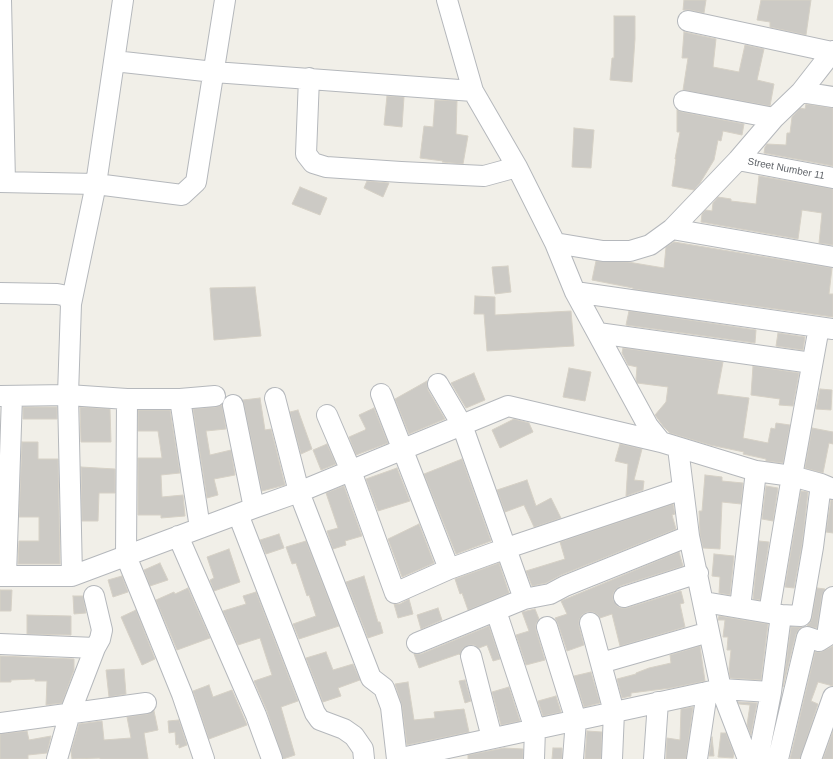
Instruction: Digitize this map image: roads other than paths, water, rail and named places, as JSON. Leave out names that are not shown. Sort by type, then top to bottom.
[{"type":"street","points":[[1,0],[3,182],[96,184],[182,195],[196,182],[225,0]]},
{"type":"street","points":[[72,576],[68,395],[71,304],[96,184],[123,0]]},
{"type":"street","points":[[443,0],[473,91],[517,167],[555,243],[576,292],[648,426],[670,445],[683,489],[689,536],[704,602],[709,632],[714,690],[696,759]]},
{"type":"street","points":[[555,243],[602,251],[630,251],[650,245],[672,229],[738,160],[774,118],[802,92],[832,52],[688,21]]},
{"type":"street","points":[[114,61],[214,72],[473,91]]},
{"type":"street","points":[[309,78],[306,154],[313,163],[326,168],[484,176],[517,167]]},
{"type":"street","points":[[802,92],[833,97]]},
{"type":"street","points":[[684,101],[774,118]]},
{"type":"street","name":"Street Number 11","points":[[738,160],[833,178]]},
{"type":"street","points":[[672,229],[833,257]]},
{"type":"street","points":[[576,292],[826,328],[812,363],[792,476],[775,614],[771,692],[758,759]]},
{"type":"street","points":[[0,293],[57,294],[67,296],[71,304]]},
{"type":"street","points":[[598,333],[812,363]]},
{"type":"street","points":[[438,384],[462,425],[524,599]]},
{"type":"street","points":[[381,394],[449,569]]},
{"type":"street","points":[[215,396],[180,400],[127,400],[68,395],[6,396],[3,576],[72,576],[299,492],[508,406],[670,445],[756,471],[792,476],[827,487],[813,547],[801,616],[775,614],[704,602]]},
{"type":"street","points":[[275,398],[299,492],[371,678],[384,688],[390,707],[398,759],[714,690],[771,692]]},
{"type":"street","points":[[127,400],[126,556],[182,694],[204,759]]},
{"type":"street","points":[[180,400],[200,528]]},
{"type":"street","points":[[233,405],[246,511],[316,713],[320,720],[341,727],[354,736],[363,749],[364,759]]},
{"type":"street","points":[[327,415],[351,471],[395,593],[449,569],[507,548],[683,489]]},
{"type":"street","points":[[740,608],[756,471]]},
{"type":"street","points":[[178,536],[256,715],[272,759]]},
{"type":"street","points":[[417,643],[524,599],[550,594],[565,586],[689,536]]},
{"type":"street","points":[[624,597],[698,573]]},
{"type":"street","points":[[57,759],[70,713],[95,648],[100,639],[102,630],[94,596]]},
{"type":"street","points":[[778,759],[807,637],[819,641],[827,636],[833,597]]},
{"type":"street","points":[[496,611],[535,729],[534,759]]},
{"type":"street","points":[[590,623],[614,712],[612,759]]},
{"type":"street","points":[[547,627],[576,720],[573,759]]},
{"type":"street","points":[[601,664],[709,632]]},
{"type":"street","points":[[0,644],[95,648]]},
{"type":"street","points":[[471,656],[492,738]]},
{"type":"street","points":[[714,690],[740,738],[748,759]]},
{"type":"street","points":[[811,759],[833,697]]},
{"type":"street","points":[[654,759],[658,702]]},
{"type":"street","points":[[0,723],[146,703]]},
{"type":"street","points":[[737,759],[740,738]]}]
